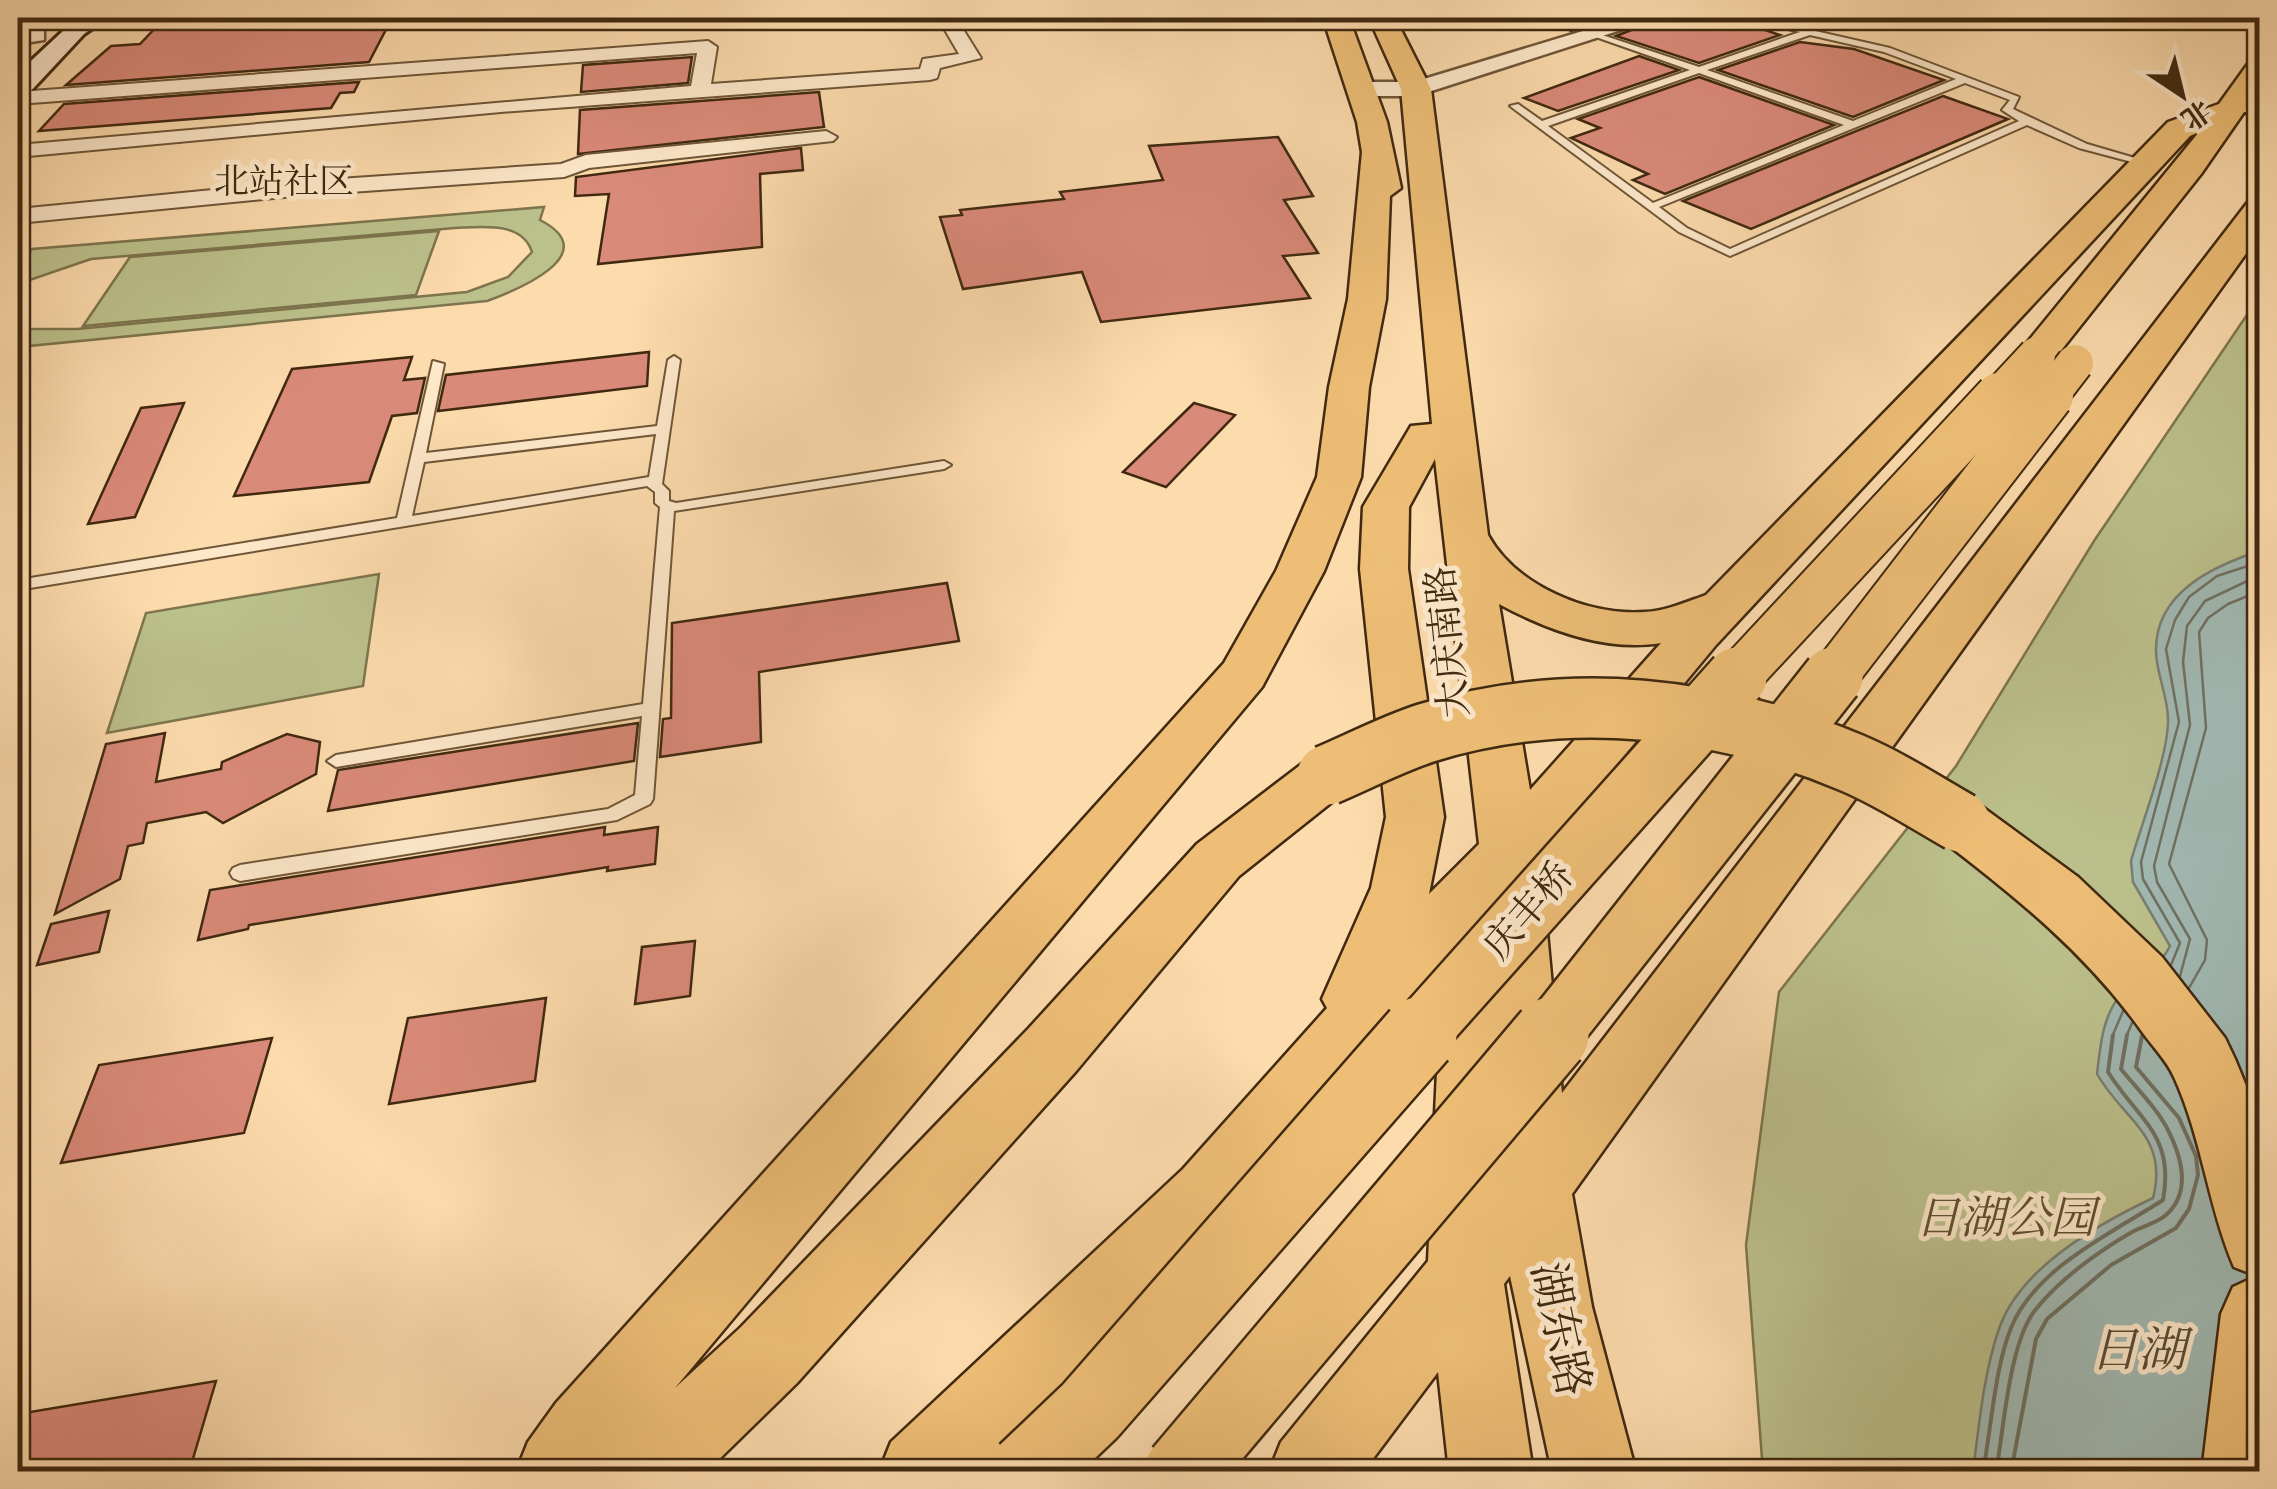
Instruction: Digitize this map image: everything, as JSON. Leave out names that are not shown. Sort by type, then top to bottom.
[{"type":"main road","points":[[24,40],[64,18]]},
{"type":"main road","points":[[18,88],[75,29],[94,18]]},
{"type":"main road","name":"大庆南路","points":[[1336,18],[1361,89],[1412,300],[1448,657],[1493,866],[1465,1277]]},
{"type":"main road","name":"大庆南路","points":[[1382,18],[1416,89],[1465,535],[1493,866],[1534,1186]]},
{"type":"main road","points":[[921,1472],[1209,1194],[1724,606],[2146,163],[2179,129],[2251,99]]},
{"type":"main road","points":[[1182,1472],[1472,1132],[1700,851],[2056,359],[2251,99]]},
{"type":"main road","points":[[558,1472],[585,1432],[1244,674],[1300,570],[1339,477],[1349,386],[1368,299],[1376,154]]},
{"type":"main road","points":[[1311,1472],[1534,1186],[2260,209]]},
{"type":"main road","name":"庆丰桥","points":[[1026,1472],[1090,1412],[1626,797],[2056,359]]},
{"type":"main road","points":[[1335,1046],[1400,888],[1416,817],[1384,569],[1386,508],[1426,435]]},
{"type":"main road","points":[[1465,535],[1486,569],[1527,597],[1555,611],[1602,625],[1634,630],[1671,625],[1724,606]]},
{"type":"main road","points":[[646,1472],[770,1354],[1053,1049],[1218,860],[1328,775],[1426,733],[1495,715],[1579,704],[1648,706],[1759,728],[1855,764],[1960,822],[2056,894],[2140,976],[2201,1059],[2241,1162],[2260,1241]]},
{"type":"main road","name":"湖东路","points":[[1534,1186],[1553,1307],[1594,1472]]},
{"type":"main road","points":[[1465,1277],[1492,1472]]},
{"type":"main road","points":[[2244,1472],[2260,1314]]},
{"type":"street","points":[[18,151],[930,74],[930,63],[972,58],[947,18]]},
{"type":"street","points":[[1361,89],[1416,89],[1647,18]]},
{"type":"street","points":[[18,98],[708,47],[700,91]]},
{"type":"street","points":[[18,216],[294,189],[564,170],[586,162],[826,138]]},
{"type":"lane","points":[[1749,18],[1887,50],[2016,100],[2007,110],[2082,146],[2146,163]]},
{"type":"lane","points":[[1540,124],[1809,32]]},
{"type":"lane","points":[[1596,34],[1854,125]]},
{"type":"lane","points":[[1651,206],[1963,80]]},
{"type":"lane","points":[[1515,106],[1684,230],[1730,253],[2026,121]]},
{"type":"lane","points":[[240,873],[611,815],[644,799],[667,506],[655,483],[674,360]]},
{"type":"lane","points":[[404,522],[438,364]]},
{"type":"lane","points":[[419,458],[663,429]]},
{"type":"lane","points":[[667,506],[944,465]]},
{"type":"lane","points":[[18,586],[655,483]]},
{"type":"lane","points":[[336,761],[650,708]]},
{"type":"green space","points":[[544,207],[540,220],[558,233],[564,245],[560,258],[534,280],[487,301],[18,347],[18,329],[77,329],[467,292],[508,277],[532,252],[520,235],[510,231],[455,228],[91,259],[18,284],[18,266],[32,249]]},
{"type":"green space","points":[[439,231],[416,295],[83,326],[130,257]]},
{"type":"green space","name":"日湖公园","points":[[2259,297],[2259,1471],[1763,1472],[1746,1245],[1779,992],[1956,766],[2094,541]]},
{"type":"green space","points":[[379,574],[363,686],[107,733],[146,613]]},
{"type":"water","name":"日湖","points":[[2259,551],[2259,1471],[1973,1472],[1990,1361],[2011,1304],[2026,1284],[2065,1249],[2153,1198],[2155,1159],[2149,1144],[2097,1074],[2103,1034],[2113,1005],[2159,962],[2170,946],[2133,882],[2131,861],[2167,734],[2167,710],[2156,651],[2158,630],[2176,597],[2190,584]]},
{"type":"building","points":[[252,18],[248,23],[392,18],[369,62],[66,85],[111,46],[140,44],[160,23]]},
{"type":"building","points":[[1545,18],[1615,18],[1571,31]]},
{"type":"building","points":[[1662,18],[1730,18],[1780,35],[1699,63],[1616,36]]},
{"type":"building","points":[[1800,42],[1854,49],[1944,80],[1853,117],[1718,70]]},
{"type":"building","points":[[1639,56],[1679,70],[1558,111],[1524,98]]},
{"type":"building","points":[[692,57],[688,83],[581,92],[583,65]]},
{"type":"building","points":[[1699,77],[1834,125],[1665,194],[1633,180],[1648,174],[1571,138],[1600,128],[1578,119]]},
{"type":"building","points":[[359,82],[354,92],[340,93],[331,108],[39,131],[64,104]]},
{"type":"building","points":[[819,92],[824,127],[578,154],[580,110]]},
{"type":"building","points":[[1943,96],[2008,119],[1751,229],[1683,201]]},
{"type":"building","points":[[1278,137],[1313,196],[1284,200],[1318,253],[1283,256],[1310,298],[1101,322],[1082,272],[963,289],[940,217],[962,215],[960,210],[1064,199],[1060,192],[1163,180],[1149,146]]},
{"type":"building","points":[[801,148],[803,170],[760,174],[762,247],[598,264],[609,194],[575,196],[576,177]]},
{"type":"building","points":[[649,352],[647,386],[438,411],[446,375]]},
{"type":"building","points":[[412,357],[404,380],[425,378],[417,413],[392,416],[369,482],[234,496],[292,369]]},
{"type":"building","points":[[184,403],[135,517],[88,524],[141,408]]},
{"type":"building","points":[[1194,403],[1235,415],[1166,487],[1123,472]]},
{"type":"building","points":[[947,583],[959,641],[759,672],[761,742],[660,757],[663,719],[671,718],[672,623]]},
{"type":"building","points":[[638,723],[634,761],[328,811],[338,770]]},
{"type":"building","points":[[165,733],[156,782],[221,769],[222,762],[287,734],[320,742],[316,774],[223,823],[206,812],[147,823],[143,843],[128,846],[120,879],[55,914],[106,744]]},
{"type":"building","points":[[605,827],[604,835],[658,827],[655,864],[607,871],[608,867],[249,925],[248,929],[198,940],[210,890]]},
{"type":"building","points":[[109,911],[99,952],[37,965],[51,924]]},
{"type":"building","points":[[695,941],[690,996],[635,1004],[642,947]]},
{"type":"building","points":[[546,998],[535,1081],[389,1104],[408,1018]]},
{"type":"building","points":[[272,1038],[244,1133],[61,1163],[99,1065]]},
{"type":"building","points":[[216,1381],[189,1472],[18,1472],[18,1414]]},
{"type":"district","name":"北站社区","points":[[284,181]]}]
